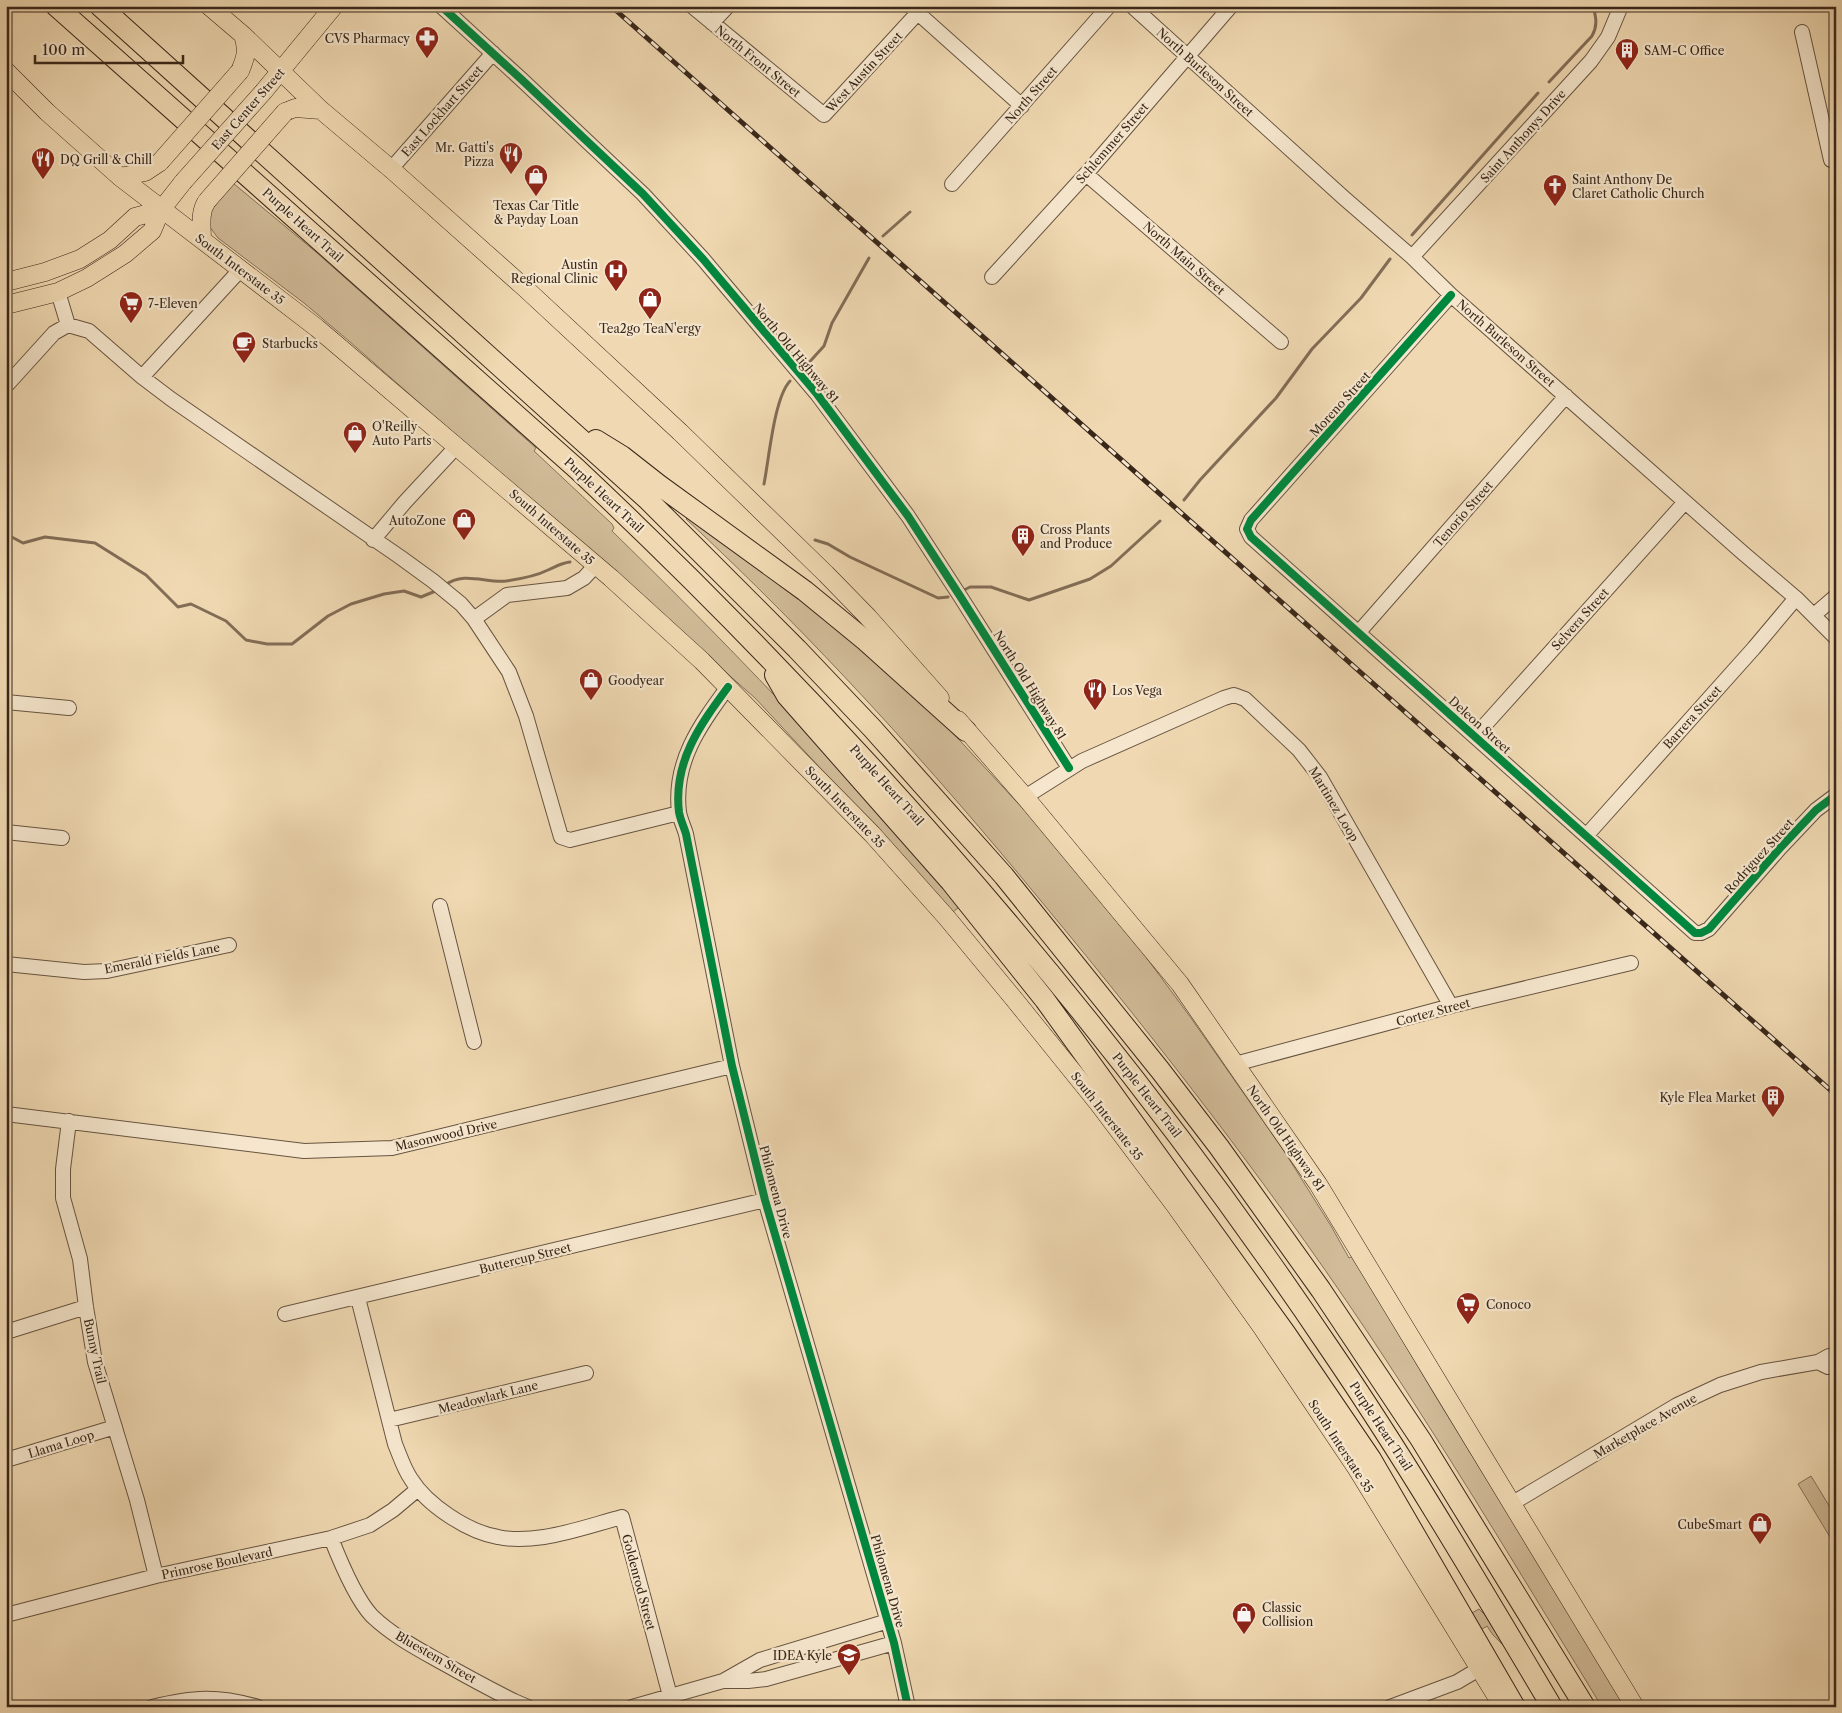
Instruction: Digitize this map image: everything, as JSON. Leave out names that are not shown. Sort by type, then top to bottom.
[{"type":"highway","name":"Purple Heart Trail","points":[[56,6],[570,463],[660,548],[761,649],[895,792],[999,911],[1184,1144],[1324,1340],[1397,1451],[1552,1707]]},
{"type":"highway","name":"Purple Heart Trail","points":[[100,6],[640,493],[715,566],[865,721],[1004,876],[1092,984],[1219,1147],[1364,1353],[1490,1550],[1585,1707]]},
{"type":"highway","points":[[556,416],[622,456],[805,591],[866,641],[966,730]]},
{"type":"highway","points":[[761,649],[787,696],[951,882],[1044,1000],[1286,1334],[1371,1459],[1515,1707]]},
{"type":"main road","points":[[209,6],[243,35],[321,110],[391,169],[519,283],[685,437],[868,617],[1025,797]]},
{"type":"main road","name":"East Center Street","points":[[6,304],[58,292],[87,278],[125,254],[152,231],[161,210],[183,182],[281,72],[334,6]]},
{"type":"main road","points":[[120,177],[145,172],[160,162],[240,72],[245,60],[247,47],[243,35]]},
{"type":"main road","name":"South Interstate 35","points":[[6,71],[47,112],[120,177],[317,328],[596,565],[728,687],[872,834],[947,918],[1014,998],[1098,1103],[1174,1204],[1310,1398],[1390,1521],[1503,1707]]},
{"type":"main road","points":[[202,240],[201,214],[203,205],[285,112],[296,108],[321,110]]},
{"type":"main road","points":[[6,282],[45,272],[80,259],[110,240],[135,217],[161,210]]},
{"type":"main road","name":"North Old Highway 81","points":[[1025,797],[1180,984],[1318,1184],[1511,1504]]},
{"type":"main road","points":[[1511,1504],[1634,1707]]},
{"type":"street","name":"North Old Highway 81","points":[[441,6],[648,200],[702,259],[817,394],[908,516],[1069,768]]},
{"type":"street","name":"North Front Street","points":[[692,6],[824,115]]},
{"type":"street","points":[[712,24],[728,6]]},
{"type":"street","name":"North Street","points":[[952,184],[1109,6]]},
{"type":"street","name":"North Burleson Street","points":[[1132,6],[1452,295],[1796,598],[1836,638]]},
{"type":"street","name":"Schlemmer Street","points":[[992,278],[1086,174],[1232,6]]},
{"type":"street","name":"Saint Anthonys Drive","points":[[1412,257],[1591,61],[1608,37],[1621,6]]},
{"type":"street","points":[[917,8],[1022,106]]},
{"type":"street","name":"West Austin Street","points":[[824,115],[917,8]]},
{"type":"street","points":[[1802,32],[1831,160],[1836,159]]},
{"type":"street","name":"East Lockhart Street","points":[[391,169],[493,53]]},
{"type":"street","name":"North Main Street","points":[[1086,174],[1281,342]]},
{"type":"street","points":[[142,377],[241,269]]},
{"type":"street","points":[[58,292],[68,325]]},
{"type":"street","name":"Moreno Street","points":[[1247,529],[1251,520],[1452,295]]},
{"type":"street","points":[[6,386],[54,333],[68,325],[89,330],[170,399],[433,580],[461,604],[474,619],[509,672],[526,716],[561,837],[570,840],[679,813]]},
{"type":"street","name":"Tenorio Street","points":[[1359,632],[1566,396]]},
{"type":"street","points":[[373,540],[457,446]]},
{"type":"street","name":"Selvera Street","points":[[1475,736],[1685,502]]},
{"type":"street","name":"Deleon Street","points":[[1247,529],[1251,537],[1675,916],[1695,933],[1701,933]]},
{"type":"street","points":[[474,619],[507,595],[568,588],[584,578],[596,565]]},
{"type":"street","points":[[1814,615],[1836,596]]},
{"type":"street","name":"Barrera Street","points":[[1586,836],[1754,648],[1796,598]]},
{"type":"street","name":"Philomena Drive","points":[[728,687],[701,723],[691,743],[679,787],[679,813],[686,834],[732,1066],[765,1200],[894,1642],[908,1707]]},
{"type":"street","name":"Martinez Loop","points":[[1025,797],[1069,768],[1122,742],[1224,698],[1234,695],[1245,699],[1299,750],[1320,777],[1451,1006]]},
{"type":"street","points":[[6,702],[68,708]]},
{"type":"street","name":"Rodriguez Street","points":[[1701,933],[1709,929],[1816,810],[1836,795]]},
{"type":"street","points":[[6,832],[62,838]]},
{"type":"street","points":[[440,906],[474,1042]]},
{"type":"street","name":"Emerald Fields Lane","points":[[6,964],[84,972],[107,971],[229,945]]},
{"type":"street","name":"Cortez Street","points":[[1235,1064],[1451,1006],[1631,963]]},
{"type":"street","name":"Masonwood Drive","points":[[6,1114],[304,1151],[392,1148],[732,1066]]},
{"type":"street","name":"Bunny Trail","points":[[69,1122],[63,1169],[63,1198],[80,1259],[95,1362],[137,1500],[156,1576]]},
{"type":"street","name":"Buttercup Street","points":[[284,1314],[765,1200]]},
{"type":"street","name":"Goldenrod Street","points":[[358,1298],[395,1444],[401,1460],[418,1489],[444,1512],[479,1531],[498,1537],[544,1537],[622,1517],[672,1701]]},
{"type":"street","points":[[6,1332],[86,1307]]},
{"type":"street","name":"Marketplace Avenue","points":[[1511,1504],[1677,1405],[1720,1385],[1761,1372],[1818,1362],[1829,1356],[1836,1356]]},
{"type":"street","name":"Marketplace Avenue","points":[[1818,1362],[1828,1367],[1836,1366]]},
{"type":"street","name":"Meadowlark Lane","points":[[389,1420],[586,1373]]},
{"type":"street","name":"Llama Loop","points":[[6,1460],[115,1428]]},
{"type":"street","name":"Primrose Boulevard","points":[[6,1615],[156,1576],[331,1538],[370,1525],[393,1510],[418,1489]]},
{"type":"street","name":"Bluestem Street","points":[[331,1538],[344,1570],[371,1615],[390,1631],[416,1648],[528,1707]]},
{"type":"street","points":[[632,1707],[672,1701],[723,1681],[760,1660],[888,1621]]},
{"type":"street","points":[[723,1681],[766,1679],[894,1642]]},
{"type":"street","points":[[802,1647],[807,1667]]},
{"type":"street","points":[[1390,1707],[1456,1682],[1479,1669]]},
{"type":"street","points":[[152,1707],[180,1700],[217,1698],[258,1707]]},
{"type":"shaded area","points":[[233,183],[316,252],[536,448],[534,451],[612,524],[614,528],[612,531],[672,590],[817,740],[874,804],[958,905],[958,908],[953,912],[1191,1211],[862,813],[755,698],[349,341],[304,303],[218,238],[209,226],[209,213]]},
{"type":"shaded area","points":[[688,517],[791,585],[939,718],[1039,826],[1129,934],[1191,1018],[1284,1151],[1349,1258],[1353,1256],[1433,1392],[1626,1707],[1602,1707],[1469,1489],[1346,1300],[1263,1183],[1132,1012],[1041,901],[914,752],[780,610],[686,519]]},
{"type":"shaded area","points":[[1811,1476],[1836,1517],[1836,1547],[1798,1484]]},
{"type":"shaded area","points":[[1479,1609],[1485,1615],[1505,1647],[1487,1626],[1479,1631],[1470,1614]]},
{"type":"waterway","points":[[1549,82],[1592,36],[1596,21],[1593,6]]},
{"type":"waterway","points":[[1412,235],[1538,93]]},
{"type":"waterway","points":[[883,236],[910,212]]},
{"type":"waterway","points":[[804,368],[824,346],[832,323],[869,258]]},
{"type":"waterway","points":[[1184,500],[1200,480],[1276,398],[1312,349],[1361,298],[1390,259]]},
{"type":"waterway","points":[[764,484],[776,414],[784,389],[790,381]]},
{"type":"waterway","points":[[964,590],[970,587],[991,587],[1029,600],[1090,579],[1111,566],[1160,521]]},
{"type":"waterway","points":[[6,534],[23,543],[45,537],[95,543],[146,575],[178,607],[191,604],[226,621],[246,640],[267,644],[292,644],[328,616],[351,604],[384,594],[404,591],[421,597],[438,590]]},
{"type":"waterway","points":[[815,540],[828,544],[850,557],[938,598],[948,597]]},
{"type":"waterway","points":[[445,585],[452,581],[467,578],[506,581],[528,577],[570,562]]},
{"type":"railway","points":[[611,6],[1836,1095]]},
{"type":"cycle path","points":[[441,6],[643,194],[703,259],[817,394],[908,516],[1069,768]]},
{"type":"cycle path","points":[[1451,295],[1251,520],[1247,529],[1251,537],[1695,933],[1701,933],[1709,929],[1816,810],[1836,795]]},
{"type":"cycle path","points":[[728,687],[699,730],[684,760],[678,794],[679,812],[686,834],[732,1066],[765,1200],[894,1643],[908,1707]]},
{"type":"place","name":"CVS Pharmacy","points":[[427,59]]},
{"type":"place","name":"SAM-C Office","points":[[1627,71]]},
{"type":"place","name":"Mr. Gatti's Pizza","points":[[511,175]]},
{"type":"place","name":"DQ Grill & Chill","points":[[43,180]]},
{"type":"place","name":"Texas Car Title & Payday Loan","points":[[536,197]]},
{"type":"place","name":"Saint Anthony De Claret Catholic Church","points":[[1555,207]]},
{"type":"place","name":"Austin Regional Clinic","points":[[616,292]]},
{"type":"place","name":"Tea2go TeaN'ergy","points":[[650,320]]},
{"type":"place","name":"7-Eleven","points":[[131,324]]},
{"type":"place","name":"Starbucks","points":[[244,364]]},
{"type":"place","name":"O'Reilly Auto Parts","points":[[355,454]]},
{"type":"place","name":"AutoZone","points":[[464,541]]},
{"type":"place","name":"Cross Plants and Produce","points":[[1023,557]]},
{"type":"place","name":"Goodyear","points":[[591,701]]},
{"type":"place","name":"Los Vega","points":[[1095,711]]},
{"type":"place","name":"Kyle Flea Market","points":[[1773,1118]]},
{"type":"place","name":"Conoco","points":[[1468,1325]]},
{"type":"place","name":"CubeSmart","points":[[1760,1545]]},
{"type":"place","name":"Classic Collision","points":[[1244,1635]]},
{"type":"place","name":"IDEA Kyle","points":[[849,1676]]}]
